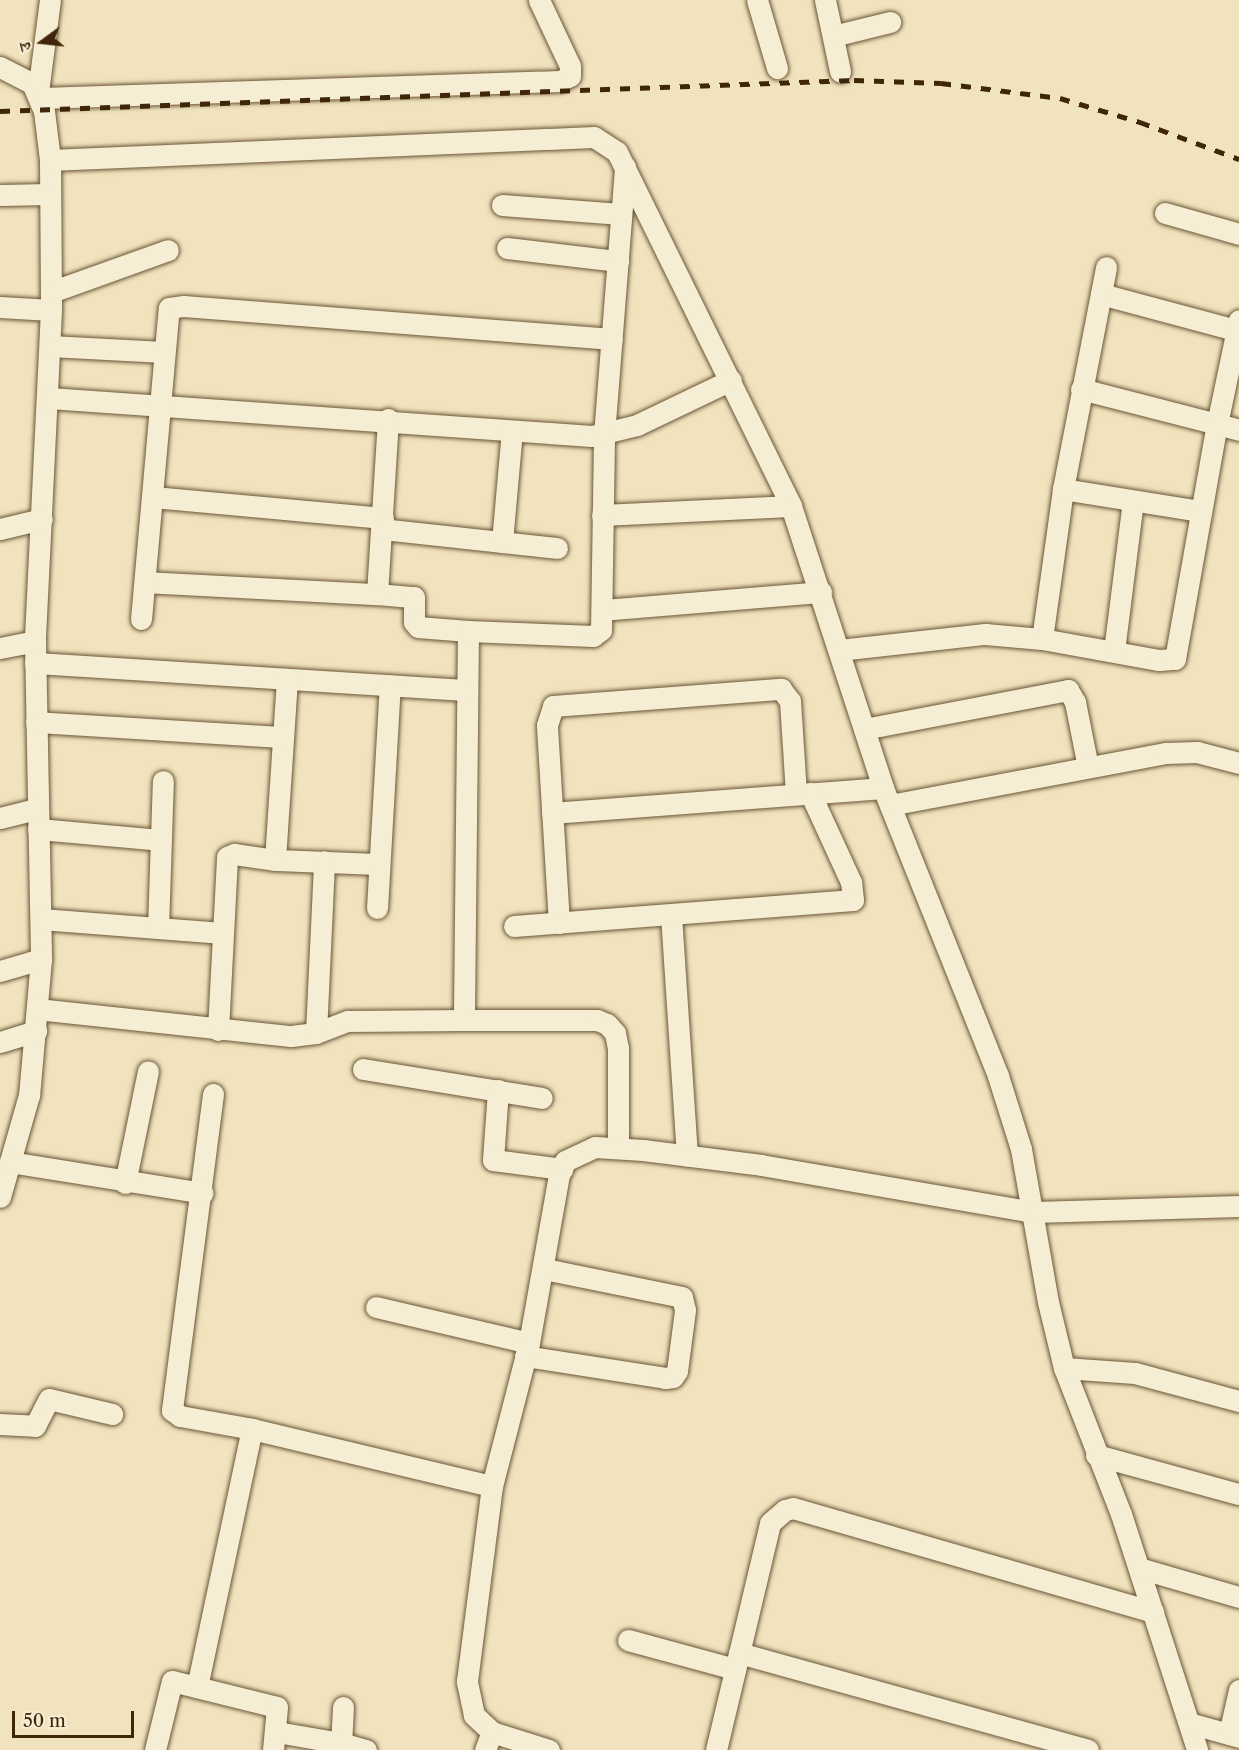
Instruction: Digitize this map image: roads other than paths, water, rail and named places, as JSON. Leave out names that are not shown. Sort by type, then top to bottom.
[{"type":"street","points":[[0,1197],[29,1095],[36,1032],[40,959],[34,641],[49,398],[50,160],[40,95],[50,0]]},
{"type":"street","points":[[0,67],[21,74],[40,95],[560,81],[570,76],[570,66],[539,0]]},
{"type":"street","points":[[757,0],[777,68]]},
{"type":"street","points":[[825,0],[840,71]]},
{"type":"street","points":[[832,36],[890,22]]},
{"type":"street","points":[[50,160],[594,137],[617,152],[791,506],[886,796],[998,1076],[1021,1149],[1034,1212],[1048,1302],[1064,1368],[1139,1568],[1197,1750]]},
{"type":"street","points":[[145,582],[414,597],[414,622],[418,627],[468,632],[593,636],[601,630],[604,435],[625,167]]},
{"type":"street","points":[[0,195],[50,194]]},
{"type":"street","points":[[502,205],[621,214]]},
{"type":"street","points":[[1165,213],[1239,234]]},
{"type":"street","points":[[507,248],[618,261]]},
{"type":"street","points":[[0,307],[51,301],[168,250]]},
{"type":"street","points":[[1042,639],[1063,489],[1106,267]]},
{"type":"street","points":[[839,650],[985,634],[1042,639],[1159,660],[1175,659],[1216,424],[1238,327],[1101,294]]},
{"type":"street","points":[[141,619],[153,496],[158,405],[169,308],[176,305],[612,339]]},
{"type":"street","points":[[50,346],[164,352]]},
{"type":"street","points":[[49,398],[388,419],[512,431],[604,435],[637,425],[731,380]]},
{"type":"street","points":[[1081,389],[1239,430]]},
{"type":"street","points":[[377,594],[388,419]]},
{"type":"street","points":[[502,542],[512,431]]},
{"type":"street","points":[[1063,489],[1201,511]]},
{"type":"street","points":[[153,496],[382,523],[502,542],[557,548]]},
{"type":"street","points":[[1114,651],[1133,501]]},
{"type":"street","points":[[602,515],[791,506]]},
{"type":"street","points":[[0,529],[42,519]]},
{"type":"street","points":[[602,610],[821,592]]},
{"type":"street","points":[[464,1020],[468,632]]},
{"type":"street","points":[[0,648],[34,641]]},
{"type":"street","points":[[35,663],[466,690]]},
{"type":"street","points":[[275,860],[287,679]]},
{"type":"street","points":[[377,908],[390,685]]},
{"type":"street","points":[[514,926],[853,900],[851,882],[803,793],[790,701],[781,689],[553,706],[548,714],[560,922]]},
{"type":"street","points":[[864,729],[1068,690],[1076,702],[1089,767]]},
{"type":"street","points":[[36,722],[283,737]]},
{"type":"street","points":[[552,813],[803,793],[886,796],[1182,752],[1239,763]]},
{"type":"street","points":[[158,928],[163,781]]},
{"type":"street","points":[[0,818],[38,819],[161,840]]},
{"type":"street","points":[[218,1030],[227,857],[234,854],[275,860],[379,864]]},
{"type":"street","points":[[316,1033],[324,861]]},
{"type":"street","points":[[670,915],[687,1155]]},
{"type":"street","points":[[41,920],[222,933]]},
{"type":"street","points":[[0,971],[40,959]]},
{"type":"street","points":[[37,1009],[291,1036],[316,1033],[348,1021],[597,1020],[607,1024],[615,1033],[618,1048],[618,1147]]},
{"type":"street","points":[[0,1042],[36,1032]]},
{"type":"street","points":[[363,1069],[542,1098]]},
{"type":"street","points":[[125,1183],[148,1071]]},
{"type":"street","points":[[498,1090],[493,1160],[562,1169]]},
{"type":"street","points":[[213,1094],[203,1193],[172,1410],[180,1416],[252,1429],[492,1486]]},
{"type":"street","points":[[549,1750],[488,1741],[474,1715],[467,1681],[492,1486],[527,1350],[562,1169],[566,1161],[579,1151],[618,1147],[687,1155],[1034,1212],[1239,1206]]},
{"type":"street","points":[[10,1162],[125,1183],[203,1193]]},
{"type":"street","points":[[376,1307],[527,1350],[665,1378],[674,1377],[677,1371],[685,1310],[682,1297],[544,1269]]},
{"type":"street","points":[[1064,1368],[1135,1373],[1239,1401]]},
{"type":"street","points":[[0,1424],[35,1426],[49,1399],[112,1414]]},
{"type":"street","points":[[196,1687],[252,1429]]},
{"type":"street","points":[[1096,1455],[1239,1494]]},
{"type":"street","points":[[716,1750],[770,1522],[775,1514],[793,1508],[1153,1612]]},
{"type":"street","points":[[1139,1568],[1239,1598]]},
{"type":"street","points":[[628,1641],[737,1661],[1088,1750]]},
{"type":"street","points":[[155,1750],[171,1681],[277,1707],[275,1741],[341,1743],[366,1750]]},
{"type":"street","points":[[1188,1723],[1234,1736],[1239,1690]]},
{"type":"street","points":[[341,1743],[343,1707]]},
{"type":"railway","points":[[0,111],[854,80],[941,83],[1060,98],[1140,122],[1239,159]]}]
